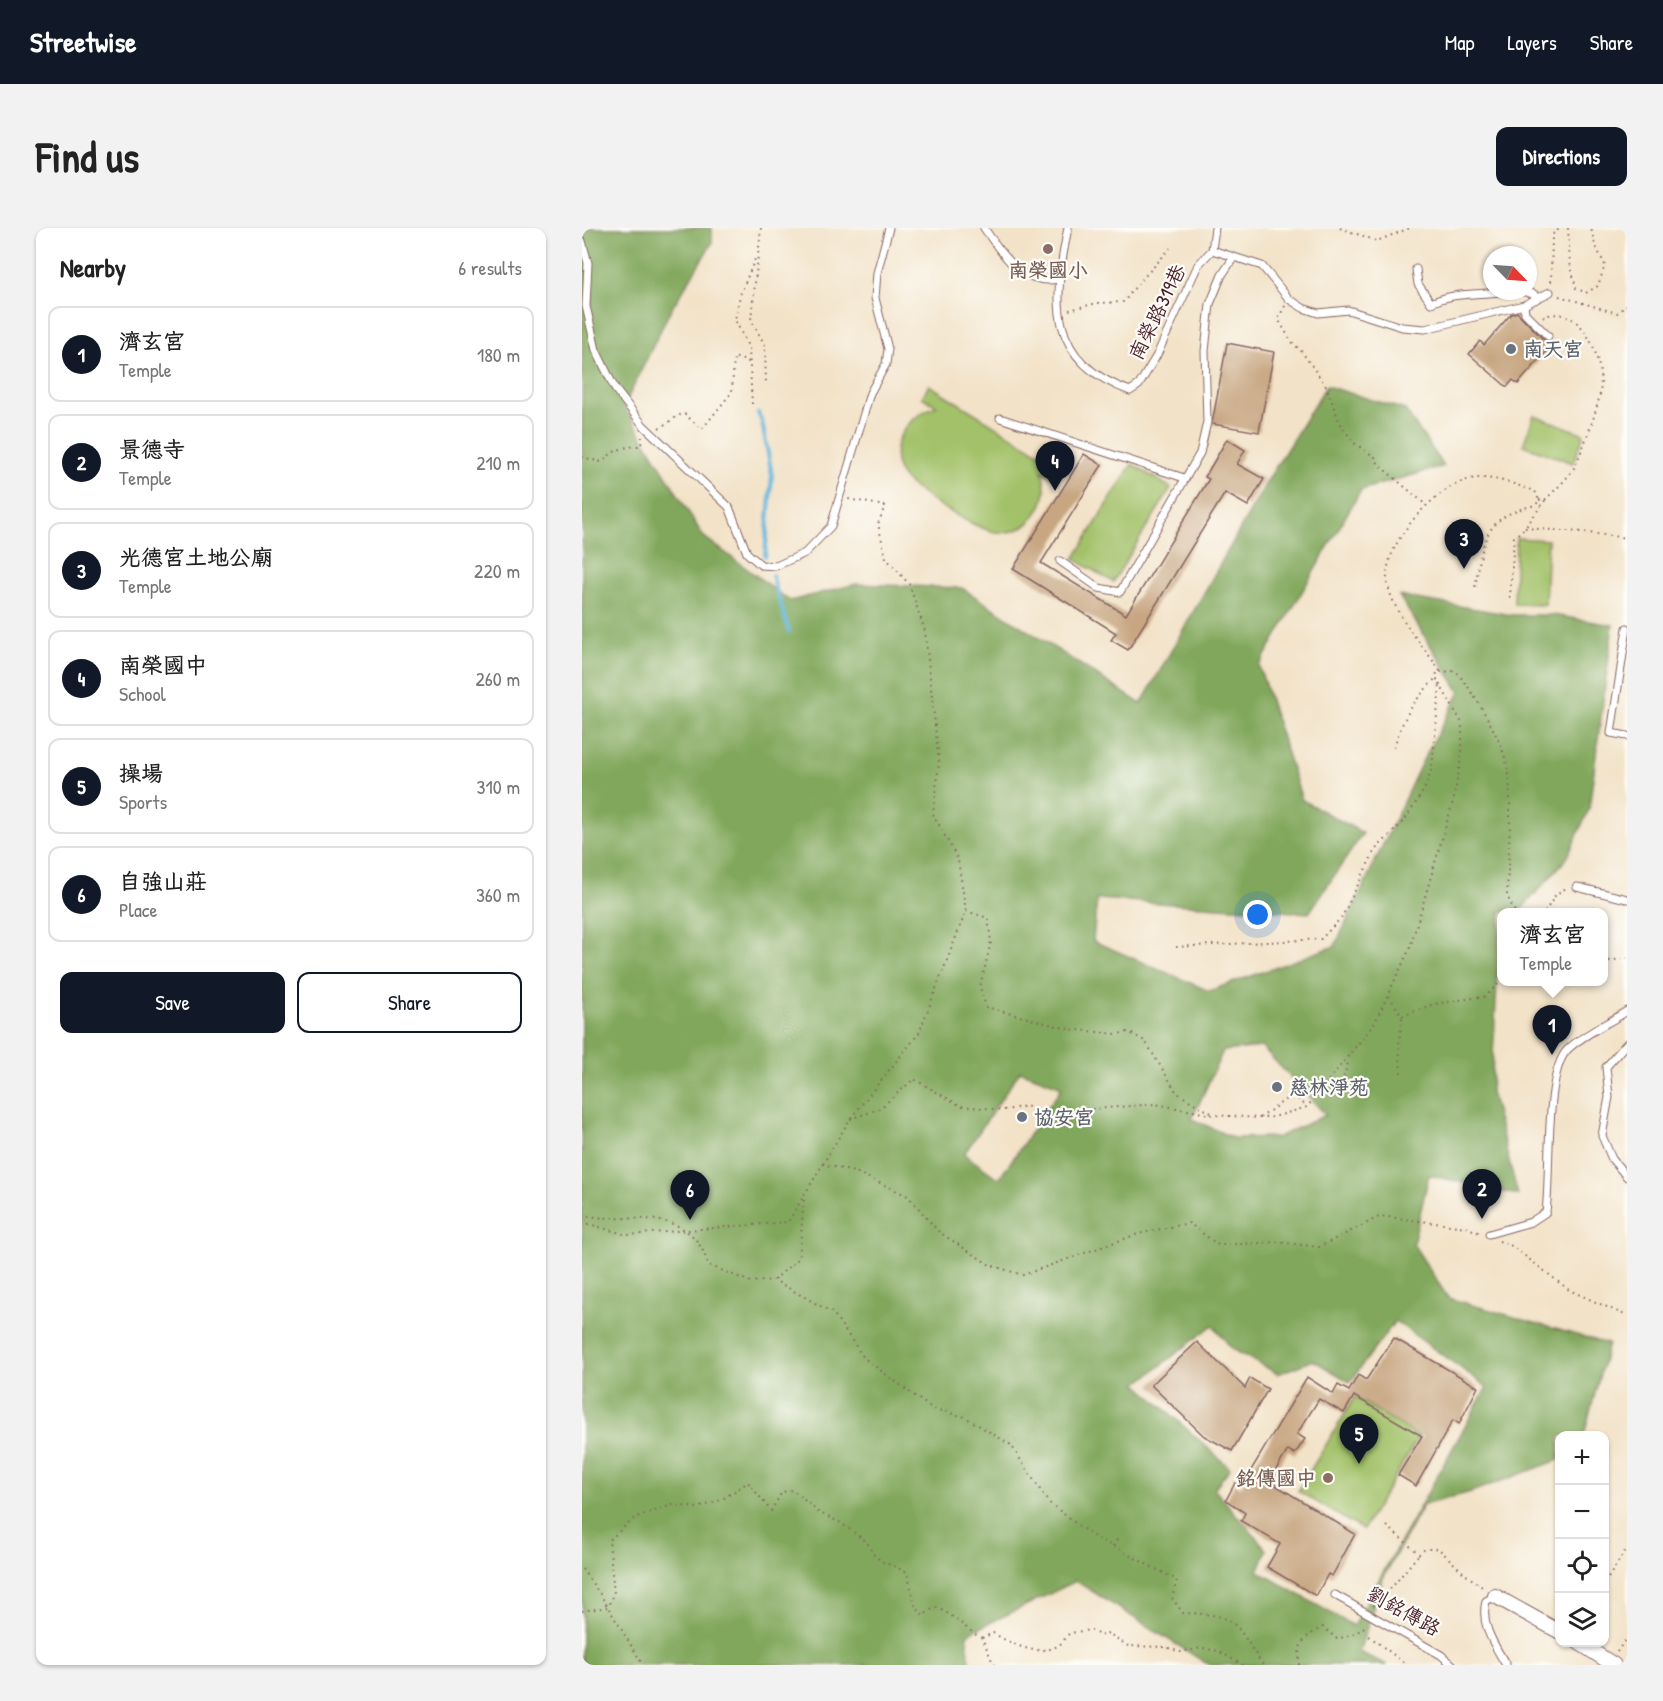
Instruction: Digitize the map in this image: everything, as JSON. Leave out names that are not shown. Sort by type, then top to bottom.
[{"type":"street","points":[[1495,1596],[1555,1629]]},
{"type":"street","points":[[1586,1647],[1614,1665]]},
{"type":"lane","points":[[582,241],[588,263],[586,306],[596,350],[615,389],[644,425],[729,507],[747,553],[761,565],[776,566],[805,553],[831,526],[870,393],[886,363],[888,349],[875,298],[878,273],[889,228]]},
{"type":"lane","points":[[984,228],[1008,262],[1033,278],[1045,281],[1058,279]]},
{"type":"lane","name":"南榮路319巷","points":[[1068,228],[1058,279],[1066,341],[1082,362],[1104,382],[1130,391],[1139,385],[1157,355],[1198,265],[1212,250],[1215,228]]},
{"type":"lane","points":[[1212,250],[1262,266],[1289,298],[1304,308],[1318,313],[1332,309],[1348,310],[1402,327],[1425,328],[1524,305],[1535,300]]},
{"type":"lane","points":[[1060,561],[1099,588],[1120,592],[1200,453],[1207,422],[1205,351],[1210,304],[1222,275],[1234,257]]},
{"type":"lane","points":[[1416,268],[1418,284],[1431,303],[1451,294],[1483,294]]},
{"type":"lane","points":[[1537,299],[1550,292]]},
{"type":"lane","points":[[1524,305],[1525,314],[1548,336]]},
{"type":"lane","points":[[1000,418],[1184,478]]},
{"type":"lane","points":[[1627,628],[1611,733],[1627,736]]},
{"type":"lane","points":[[1577,887],[1627,898]]},
{"type":"lane","points":[[1489,1236],[1531,1222],[1546,1212],[1554,1089],[1560,1060],[1568,1048],[1627,1011]]},
{"type":"lane","points":[[1627,1042],[1606,1067],[1609,1097],[1602,1136],[1612,1159],[1627,1178]]},
{"type":"lane","name":"劉銘傳路","points":[[1335,1595],[1442,1655],[1453,1665]]},
{"type":"lane","points":[[1495,1596],[1486,1601],[1483,1611],[1485,1627],[1506,1665]]},
{"type":"path","points":[[761,228],[751,320],[765,345],[766,385]]},
{"type":"path","points":[[1340,228],[1377,241],[1410,228]]},
{"type":"path","points":[[1560,228],[1552,235],[1550,292],[1617,313],[1627,305]]},
{"type":"path","points":[[1568,228],[1570,263],[1576,288],[1586,293],[1598,286],[1605,266],[1595,245],[1591,228]]},
{"type":"path","points":[[1061,312],[1097,303],[1124,302],[1137,283],[1153,269],[1170,248]]},
{"type":"path","points":[[752,404],[749,348],[735,320],[740,295],[758,253]]},
{"type":"path","points":[[1289,298],[1278,319],[1291,341],[1302,351],[1326,386],[1340,423],[1354,443],[1375,457],[1379,465],[1425,505]]},
{"type":"path","points":[[1510,598],[1514,537],[1525,528],[1546,499],[1573,469],[1600,392],[1596,361],[1589,337],[1577,320],[1566,315],[1551,314],[1533,321]]},
{"type":"path","points":[[657,438],[654,430],[683,413],[702,429],[732,392],[734,357],[749,362]]},
{"type":"path","points":[[582,457],[601,462],[615,450],[627,446],[641,446],[644,425]]},
{"type":"path","points":[[1440,672],[1409,628],[1388,585],[1387,568],[1407,525],[1425,505],[1451,487],[1476,478],[1504,481],[1535,491],[1539,500]]},
{"type":"path","points":[[582,1222],[627,1235],[788,1222],[850,1119],[919,1033],[966,910],[957,860],[933,814],[939,763],[925,631],[909,584],[886,558],[878,524],[885,506],[839,498]]},
{"type":"path","points":[[1475,588],[1483,539],[1495,523],[1507,513],[1536,505],[1539,500],[1546,499]]},
{"type":"path","points":[[1525,528],[1627,538]]},
{"type":"path","points":[[1394,747],[1403,717],[1414,700],[1436,678],[1437,672],[1456,671],[1471,689],[1493,729],[1509,775],[1507,896],[1513,908]]},
{"type":"path","points":[[850,1119],[879,1109],[914,1079],[961,1106],[1006,1110],[1026,1106],[1044,1113],[1155,1104],[1214,1115],[1260,1118],[1274,1117],[1307,1107],[1349,1058],[1374,1024],[1410,948],[1454,798],[1462,752],[1462,723],[1436,678]]},
{"type":"path","points":[[1176,947],[1322,939],[1342,917],[1375,850],[1404,821],[1424,790],[1432,768],[1440,684]]},
{"type":"path","points":[[1548,908],[1564,888],[1577,887]]},
{"type":"path","points":[[966,910],[988,918],[991,942],[980,987],[986,1007],[1068,1029],[1117,1034],[1128,1032],[1145,1041],[1177,1093],[1214,1115]]},
{"type":"path","points":[[1608,961],[1627,958]]},
{"type":"path","points":[[1402,1016],[1434,1004],[1486,996],[1497,985]]},
{"type":"path","points":[[1389,995],[1402,1016],[1399,1045],[1401,1073]]},
{"type":"path","points":[[1324,1086],[1336,1085],[1343,1080],[1349,1058]]},
{"type":"path","points":[[1260,1118],[1293,1094],[1307,1107]]},
{"type":"path","points":[[822,1164],[858,1173],[908,1196],[939,1232],[990,1264],[1023,1275],[1138,1234],[1189,1223],[1218,1245],[1278,1242],[1320,1247],[1381,1216],[1466,1227],[1489,1236],[1512,1246],[1569,1290],[1627,1316]]},
{"type":"path","points":[[774,1280],[799,1258],[804,1195]]},
{"type":"path","points":[[582,1215],[644,1217],[672,1222],[683,1232],[693,1236],[704,1249],[708,1265],[751,1282],[774,1280],[833,1313],[864,1358],[931,1408],[965,1417],[1011,1445],[1048,1502],[1091,1535],[1177,1581],[1172,1598],[1183,1613],[1215,1613],[1232,1620],[1263,1665]]},
{"type":"path","points":[[608,1607],[614,1594],[609,1540],[636,1517],[672,1505],[698,1508],[721,1500],[748,1482],[771,1511],[782,1492],[794,1490],[818,1512],[841,1523],[867,1542],[873,1554],[881,1561],[907,1572],[915,1605],[923,1616],[935,1607],[950,1612],[965,1629],[982,1638],[994,1665]]},
{"type":"path","points":[[1387,1527],[1419,1554]]},
{"type":"path","points":[[1113,1546],[1118,1538]]},
{"type":"path","points":[[1609,1577],[1627,1548]]},
{"type":"path","points":[[1365,1612],[1393,1586],[1425,1549],[1440,1549],[1465,1574],[1495,1596]]},
{"type":"path","points":[[582,1569],[643,1665]]},
{"type":"path","points":[[582,1611],[608,1607]]},
{"type":"path","points":[[1299,1665],[1298,1651],[1306,1636],[1323,1627],[1337,1639],[1356,1633],[1366,1624],[1388,1625]]},
{"type":"path","points":[[982,1638],[993,1633],[1011,1644],[1023,1646],[1029,1650],[1060,1645],[1069,1634],[1092,1630],[1100,1636],[1108,1634],[1128,1646],[1166,1647],[1181,1652],[1202,1648],[1218,1651],[1243,1665]]},
{"type":"path","points":[[1369,1636],[1407,1665]]},
{"type":"green space","points":[[582,228],[712,228],[712,243],[670,311],[624,406],[703,536],[790,601],[856,584],[962,588],[1141,704],[1269,478],[1326,386],[1405,410],[1444,466],[1361,490],[1259,666],[1302,800],[1363,833],[1309,913],[1097,899],[1093,941],[1209,991],[1335,946],[1422,762],[1460,692],[1399,596],[1512,615],[1553,615],[1613,625],[1589,809],[1567,858],[1523,908],[1497,908],[1497,984],[1491,1092],[1518,1195],[1429,1175],[1413,1244],[1448,1298],[1608,1344],[1585,1431],[1555,1431],[1555,1461],[1471,1492],[1423,1505],[1383,1578],[1359,1652],[1387,1665],[1209,1665],[1076,1581],[967,1634],[970,1665],[582,1665]],"holes":[[[1262,1047],[1326,1115],[1278,1137],[1233,1138],[1192,1119],[1223,1051]],[[1020,1071],[1062,1087],[999,1179],[964,1154]],[[1395,1321],[1487,1387],[1353,1626],[1258,1571],[1267,1550],[1214,1489],[1230,1468],[1137,1384],[1213,1325],[1232,1349],[1278,1374],[1313,1360],[1350,1382]]]},
{"type":"green space","points":[[929,385],[1063,468],[1056,479],[1042,471],[1045,483],[1044,499],[1036,514],[1024,526],[1013,531],[987,530],[929,499],[900,473],[896,462],[896,451],[903,431],[918,416],[937,406],[922,397]]},
{"type":"green space","points":[[1534,415],[1584,434],[1573,463],[1523,445]]},
{"type":"green space","points":[[1132,464],[1171,488],[1113,582],[1074,559]]},
{"type":"green space","points":[[1516,538],[1548,540],[1545,605],[1514,604]]},
{"type":"green space","points":[[1355,1397],[1419,1436],[1363,1530],[1298,1491]]},
{"type":"building","name":"南天宮","points":[[1517,312],[1544,340],[1553,344],[1518,384],[1513,380],[1507,387],[1469,354],[1480,341],[1484,345],[1511,314]]},
{"type":"building","points":[[1227,343],[1274,352],[1259,432],[1212,424]]},
{"type":"building","points":[[1227,439],[1245,450],[1237,464],[1264,479],[1248,506],[1225,493],[1128,650],[1111,640],[1116,633],[1013,569],[1084,454],[1102,465],[1041,563],[1126,615],[1209,479],[1205,477]]},
{"type":"building","points":[[1394,1338],[1478,1387],[1459,1424],[1453,1420],[1416,1486],[1398,1475],[1422,1436],[1354,1396],[1344,1413],[1319,1399],[1297,1434],[1305,1439],[1295,1454],[1288,1450],[1269,1481],[1355,1534],[1332,1576],[1328,1574],[1316,1596],[1267,1567],[1280,1544],[1241,1521],[1245,1513],[1226,1500],[1235,1483],[1241,1487],[1307,1377],[1333,1394],[1338,1385],[1349,1391],[1358,1375],[1366,1380]]},
{"type":"building","points":[[1197,1342],[1245,1388],[1250,1378],[1268,1389],[1232,1451],[1204,1436],[1151,1385]]},
{"type":"waterway","points":[[758,413],[762,422],[772,475],[765,556]]},
{"type":"waterway","points":[[772,575],[789,632]]},
{"type":"place","name":"南榮國小","points":[[1048,249]]},
{"type":"place","name":"南天宮","points":[[1511,349]]},
{"type":"place","name":"南榮國中","points":[[1055,491]]},
{"type":"place","name":"光德宮土地公廟","points":[[1464,569]]},
{"type":"place","name":"濟玄宮","points":[[1552,1055]]},
{"type":"place","name":"慈林淨苑","points":[[1277,1087]]},
{"type":"place","name":"協安宮","points":[[1022,1117]]},
{"type":"place","name":"景德寺","points":[[1482,1219]]},
{"type":"place","name":"自強山莊","points":[[690,1220]]},
{"type":"place","name":"操場","points":[[1359,1464]]},
{"type":"place","name":"銘傳國中","points":[[1328,1478]]}]
